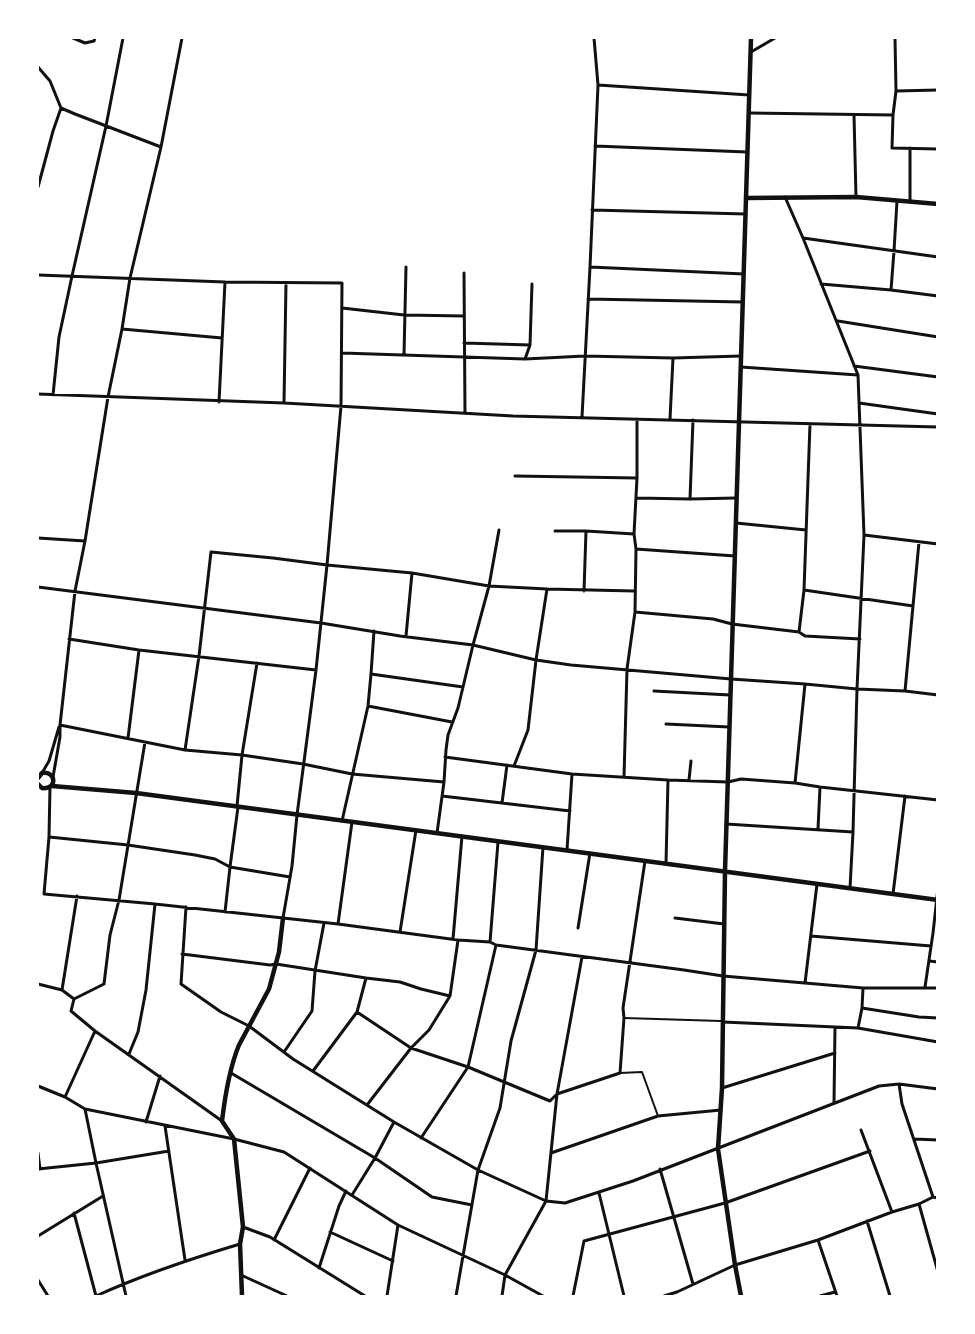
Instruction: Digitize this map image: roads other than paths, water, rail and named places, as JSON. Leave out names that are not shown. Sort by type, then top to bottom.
[{"type":"main road","points":[[741,1296],[734,1265],[718,1149],[722,1088],[726,824],[751,38]]},
{"type":"main road","points":[[746,198],[856,197],[938,204]]},
{"type":"main road","points":[[39,775],[47,773],[53,778],[51,787]]},
{"type":"main road","points":[[38,784],[45,789],[51,787],[136,794],[937,900]]},
{"type":"main road","points":[[242,1296],[240,1244],[243,1227],[234,1139],[222,1122],[224,1100],[236,1053],[269,989],[279,952],[284,918]]},
{"type":"street","points":[[73,38],[85,43],[94,41],[96,38]]},
{"type":"street","points":[[53,394],[59,337],[106,126],[123,38]]},
{"type":"street","points":[[53,778],[60,737],[74,591],[85,541],[108,397],[130,278],[161,147],[182,38]]},
{"type":"street","points":[[582,417],[598,85],[594,38]]},
{"type":"street","points":[[751,52],[776,38]]},
{"type":"street","points":[[895,38],[896,91],[892,148],[938,148]]},
{"type":"street","points":[[38,67],[50,81],[61,108],[38,187]]},
{"type":"street","points":[[598,85],[749,95]]},
{"type":"street","points":[[896,91],[938,90]]},
{"type":"street","points":[[61,108],[161,147]]},
{"type":"street","points":[[749,113],[893,115]]},
{"type":"street","points":[[854,115],[856,197]]},
{"type":"street","points":[[595,146],[748,152]]},
{"type":"street","points":[[910,148],[910,201]]},
{"type":"street","points":[[785,197],[858,375],[864,535],[857,689],[854,832],[850,888]]},
{"type":"street","points":[[891,290],[897,201]]},
{"type":"street","points":[[592,210],[746,214]]},
{"type":"street","points":[[803,238],[938,257]]},
{"type":"street","points":[[404,355],[406,267]]},
{"type":"street","points":[[590,267],[744,274]]},
{"type":"street","points":[[464,272],[465,413]]},
{"type":"street","points":[[38,275],[225,282],[342,283],[341,406],[327,565],[316,670],[284,918]]},
{"type":"street","points":[[219,402],[225,282]]},
{"type":"street","points":[[284,403],[286,283]]},
{"type":"street","points":[[525,359],[530,345],[532,284]]},
{"type":"street","points":[[821,284],[938,296]]},
{"type":"street","points":[[588,299],[743,302]]},
{"type":"street","points":[[342,308],[404,314],[464,316]]},
{"type":"street","points":[[837,321],[938,337]]},
{"type":"street","points":[[122,329],[222,338]]},
{"type":"street","points":[[464,343],[530,345]]},
{"type":"street","points":[[342,353],[525,359],[585,356],[673,358],[741,356]]},
{"type":"street","points":[[670,419],[673,358]]},
{"type":"street","points":[[854,366],[938,376]]},
{"type":"street","points":[[741,367],[858,375]]},
{"type":"street","points":[[38,394],[284,403],[513,416],[938,427]]},
{"type":"street","points":[[859,403],[938,414]]},
{"type":"street","points":[[624,777],[627,669],[635,612],[636,549],[634,534],[638,478],[637,419]]},
{"type":"street","points":[[690,499],[693,420]]},
{"type":"street","points":[[799,632],[804,590],[810,424]]},
{"type":"street","points":[[515,476],[638,478]]},
{"type":"street","points":[[637,498],[736,498]]},
{"type":"street","points":[[736,524],[806,530]]},
{"type":"street","points":[[437,833],[448,735],[458,708],[489,586],[499,530]]},
{"type":"street","points":[[555,531],[634,534]]},
{"type":"street","points":[[584,591],[586,531]]},
{"type":"street","points":[[864,535],[938,544]]},
{"type":"street","points":[[38,538],[85,541]]},
{"type":"street","points":[[904,691],[919,542]]},
{"type":"street","points":[[636,549],[735,556]]},
{"type":"street","points":[[185,750],[199,656],[211,552],[412,574],[489,586],[547,590],[634,591]]},
{"type":"street","points":[[406,636],[412,574]]},
{"type":"street","points":[[38,587],[321,623],[473,645],[536,660],[571,665],[938,695]]},
{"type":"street","points":[[514,766],[528,730],[547,590]]},
{"type":"street","points":[[804,590],[913,606]]},
{"type":"street","points":[[635,612],[713,619],[732,624],[799,632],[805,636],[860,639]]},
{"type":"street","points":[[342,821],[368,706],[374,631]]},
{"type":"street","points":[[69,639],[139,650],[316,670]]},
{"type":"street","points":[[128,738],[139,650]]},
{"type":"street","points":[[225,912],[242,755],[256,663]]},
{"type":"street","points":[[372,674],[463,687]]},
{"type":"street","points":[[795,783],[805,684]]},
{"type":"street","points":[[654,690],[730,695]]},
{"type":"street","points":[[368,706],[452,722]]},
{"type":"street","points":[[666,724],[729,727]]},
{"type":"street","points":[[60,725],[185,750],[242,755],[303,764],[352,774],[444,782]]},
{"type":"street","points":[[39,775],[49,761],[60,725]]},
{"type":"street","points":[[145,742],[119,900],[110,935],[104,984],[74,999],[71,1011],[222,1122]]},
{"type":"street","points":[[445,757],[572,774],[728,782],[741,779],[795,783],[938,800]]},
{"type":"street","points":[[689,780],[691,761]]},
{"type":"street","points":[[502,803],[506,765]]},
{"type":"street","points":[[567,850],[572,774]]},
{"type":"street","points":[[666,863],[668,780]]},
{"type":"street","points":[[51,787],[44,894],[186,907],[458,940],[490,942],[582,957],[724,976],[863,988],[938,988]]},
{"type":"street","points":[[818,829],[820,787]]},
{"type":"street","points":[[442,796],[570,811]]},
{"type":"street","points":[[893,894],[905,796]]},
{"type":"street","points":[[338,924],[352,822]]},
{"type":"street","points":[[726,824],[854,832]]},
{"type":"street","points":[[400,932],[416,830]]},
{"type":"street","points":[[453,939],[462,836]]},
{"type":"street","points":[[49,837],[128,845],[195,855],[215,859],[230,867],[290,877]]},
{"type":"street","points":[[490,942],[498,842]]},
{"type":"street","points":[[456,1296],[478,1170],[500,1108],[511,1041],[536,950],[543,847]]},
{"type":"street","points":[[578,928],[590,853]]},
{"type":"street","points":[[357,1012],[411,1048],[468,1067],[550,1101],[557,1094],[620,1073],[623,1008],[645,860]]},
{"type":"street","points":[[805,983],[817,884]]},
{"type":"street","points":[[925,987],[938,888]]},
{"type":"street","points":[[62,990],[77,896]]},
{"type":"street","points":[[129,1054],[138,1032],[146,990],[155,904]]},
{"type":"street","points":[[186,907],[181,984],[221,1012],[249,1026],[284,1052],[394,1122],[478,1170],[546,1201],[565,1202],[633,1181],[879,1086],[899,1084],[938,1090]]},
{"type":"street","points":[[675,918],[724,924]]},
{"type":"street","points":[[284,1052],[312,1011],[316,970],[324,923]]},
{"type":"street","points":[[811,936],[931,946]]},
{"type":"street","points":[[366,1105],[411,1048],[429,1030],[450,996],[458,940]]},
{"type":"street","points":[[421,1138],[468,1067],[496,944]]},
{"type":"street","points":[[182,954],[270,965],[276,964],[400,982],[450,996]]},
{"type":"street","points":[[502,1296],[505,1275],[546,1201],[557,1094],[582,957]]},
{"type":"street","points":[[928,961],[938,962]]},
{"type":"street","points":[[313,1071],[357,1012],[366,978]]},
{"type":"street","points":[[38,984],[62,990],[74,999]]},
{"type":"street","points":[[858,1028],[863,988]]},
{"type":"street","points":[[862,1008],[938,1018]]},
{"type":"street","points":[[723,1022],[858,1028],[938,1042]]},
{"type":"street","points":[[834,1103],[835,1027]]},
{"type":"street","points":[[65,1097],[96,1031]]},
{"type":"street","points":[[722,1088],[835,1053]]},
{"type":"street","points":[[231,1073],[375,1158],[432,1197],[472,1205]]},
{"type":"street","points":[[146,1122],[160,1076]]},
{"type":"street","points":[[664,1296],[677,1294],[693,1284],[734,1265],[818,1240],[935,1197],[902,1104],[899,1084]]},
{"type":"street","points":[[38,1086],[65,1097],[85,1109],[234,1139],[284,1152],[398,1225],[505,1275],[543,1296]]},
{"type":"street","points":[[85,1109],[126,1296]]},
{"type":"street","points":[[551,1153],[658,1116],[720,1110]]},
{"type":"street","points":[[352,1195],[394,1122]]},
{"type":"street","points":[[165,1126],[185,1260]]},
{"type":"street","points":[[862,1130],[892,1212]]},
{"type":"street","points":[[914,1139],[938,1140]]},
{"type":"street","points":[[38,1153],[38,1169],[168,1151]]},
{"type":"street","points":[[573,1296],[584,1241],[725,1203],[870,1151]]},
{"type":"street","points":[[274,1240],[310,1168]]},
{"type":"street","points":[[660,1169],[693,1284]]},
{"type":"street","points":[[319,1268],[338,1206],[346,1191]]},
{"type":"street","points":[[599,1192],[624,1296]]},
{"type":"street","points":[[38,1236],[103,1196]]},
{"type":"street","points":[[920,1204],[938,1272]]},
{"type":"street","points":[[74,1213],[96,1296],[185,1260],[240,1244]]},
{"type":"street","points":[[867,1221],[890,1296]]},
{"type":"street","points":[[387,1296],[398,1225]]},
{"type":"street","points":[[243,1227],[274,1240],[365,1296]]},
{"type":"street","points":[[330,1232],[393,1262]]},
{"type":"street","points":[[818,1240],[837,1296]]},
{"type":"street","points":[[241,1275],[287,1296]]},
{"type":"street","points":[[38,1280],[48,1296]]},
{"type":"street","points":[[820,1296],[835,1292]]},
{"type":"lane","points":[[624,1018],[723,1022]]},
{"type":"lane","points":[[620,1073],[642,1072],[658,1116]]}]
